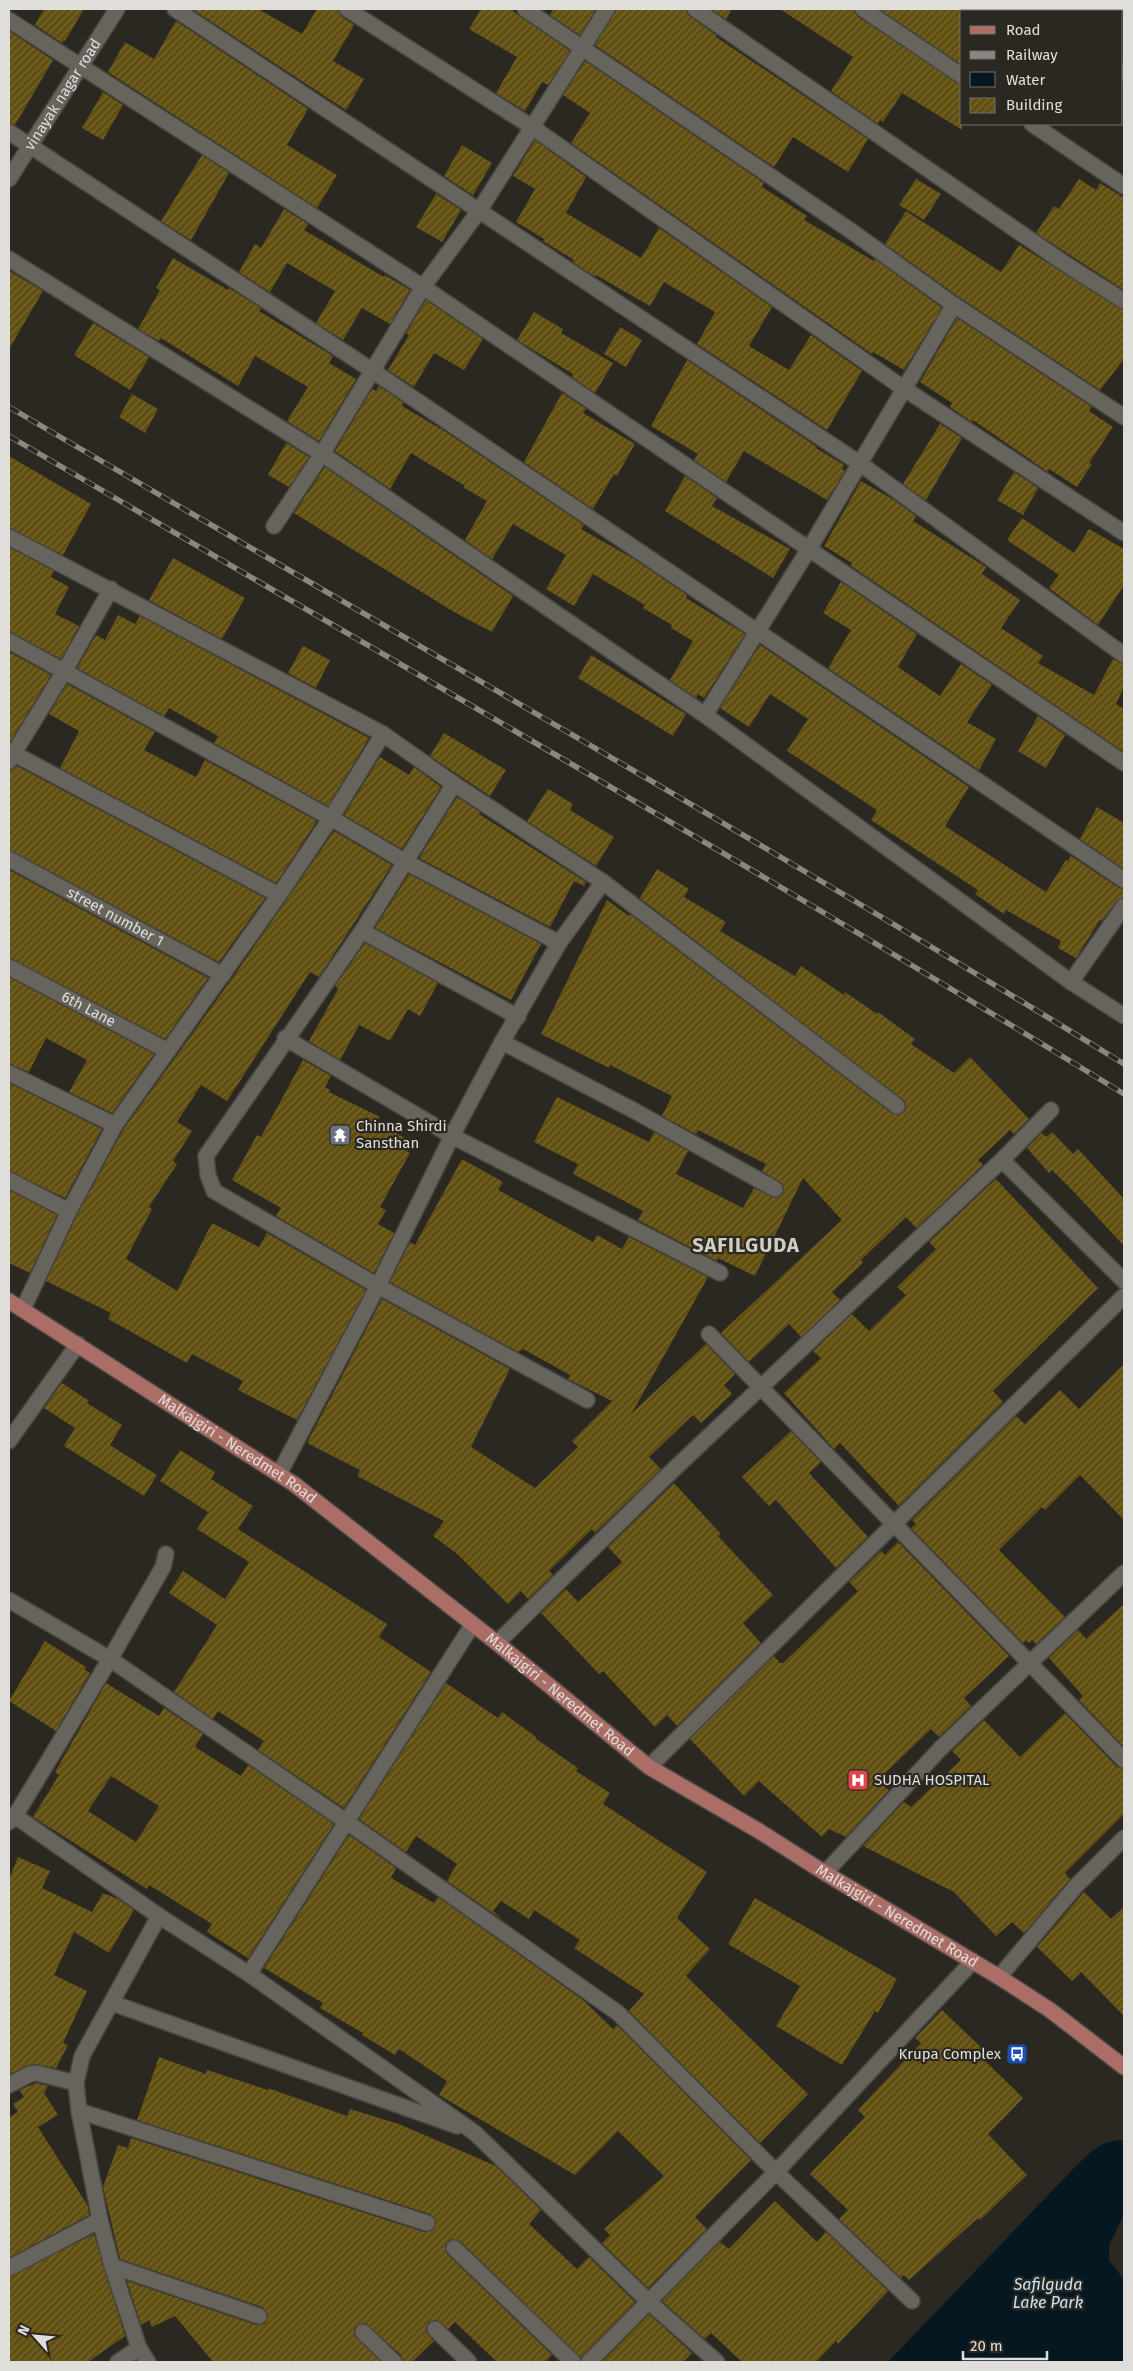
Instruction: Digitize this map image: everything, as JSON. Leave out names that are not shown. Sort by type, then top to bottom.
[{"type":"main road","name":"Malkajgiri - Neredmet Road","points":[[9,1301],[278,1474],[473,1624],[650,1767],[999,1977],[1050,2010],[1124,2067]]},
{"type":"street","name":"vinayak nagar road","points":[[9,179],[29,144],[81,67],[117,9]]},
{"type":"street","points":[[175,9],[859,463],[1124,655]]},
{"type":"street","points":[[347,9],[532,127],[903,388],[1124,533]]},
{"type":"street","points":[[525,9],[854,233],[954,305],[1124,417]]},
{"type":"street","points":[[274,526],[322,454],[423,287],[478,211],[581,46],[607,9]]},
{"type":"street","points":[[695,9],[1059,260],[1124,301]]},
{"type":"street","points":[[863,9],[960,75]]},
{"type":"street","points":[[9,20],[423,287],[962,655],[1124,763]]},
{"type":"street","points":[[1033,125],[1124,186]]},
{"type":"street","points":[[9,132],[373,371],[1124,880]]},
{"type":"street","points":[[9,259],[322,454],[705,715],[1071,982],[1124,1016]]},
{"type":"street","points":[[705,715],[809,549],[954,305]]},
{"type":"street","points":[[9,537],[111,589],[383,734],[454,784],[603,882],[897,1106]]},
{"type":"street","points":[[111,589],[65,670],[10,755],[280,895]]},
{"type":"street","points":[[9,641],[65,670],[331,818],[404,861],[559,943]]},
{"type":"street","points":[[23,1309],[69,1211],[115,1125],[280,895],[383,734]]},
{"type":"street","points":[[454,784],[404,861],[362,931],[285,1038],[206,1156],[208,1174],[214,1191],[378,1286],[587,1400]]},
{"type":"street","name":"street number 1","points":[[9,859],[223,975]]},
{"type":"street","points":[[278,1474],[378,1286],[452,1136],[502,1042],[559,943],[603,882]]},
{"type":"street","points":[[1071,982],[1124,906]]},
{"type":"street","points":[[362,931],[518,1017]]},
{"type":"street","name":"6th Lane","points":[[9,967],[168,1051]]},
{"type":"street","points":[[285,1038],[452,1136],[720,1273]]},
{"type":"street","points":[[502,1042],[633,1110],[775,1190]]},
{"type":"street","points":[[9,1073],[115,1125]]},
{"type":"street","points":[[497,1643],[673,1470],[1002,1160],[1051,1110]]},
{"type":"street","points":[[1002,1160],[1124,1281]]},
{"type":"street","points":[[9,1180],[69,1211]]},
{"type":"street","points":[[650,1767],[894,1522],[1124,1296]]},
{"type":"street","points":[[709,1334],[763,1387],[1124,1760]]},
{"type":"street","points":[[9,1441],[78,1344]]},
{"type":"street","points":[[166,1554],[163,1567],[110,1660],[12,1819],[249,1974],[475,2133],[648,2301],[717,2362]]},
{"type":"street","points":[[826,1873],[940,1749],[1030,1665],[1124,1573]]},
{"type":"street","points":[[9,1600],[110,1660],[347,1822],[618,2013],[776,2172],[912,2301]]},
{"type":"street","points":[[249,1974],[473,1624]]},
{"type":"street","points":[[999,1977],[1076,1886],[1124,1838]]},
{"type":"street","points":[[148,2362],[140,2348],[112,2266],[100,2220],[79,2111],[76,2083],[82,2056],[159,1916]]},
{"type":"street","points":[[589,2362],[776,2172],[973,1961]]},
{"type":"street","points":[[112,2003],[475,2133]]},
{"type":"street","points":[[9,2085],[30,2074],[36,2073],[76,2083]]},
{"type":"street","points":[[79,2111],[428,2223]]},
{"type":"street","points":[[9,2268],[100,2220]]},
{"type":"street","points":[[454,2248],[573,2362]]},
{"type":"street","points":[[112,2266],[260,2316]]},
{"type":"street","points":[[435,2329],[469,2362]]},
{"type":"street","points":[[363,2332],[394,2362]]},
{"type":"street","points":[[118,2362],[140,2348]]},
{"type":"water","name":"Safilguda Lake Park","points":[[1119,2140],[1124,2141],[1124,2214],[1109,2246],[1109,2260],[1124,2280],[1124,2362],[888,2362],[1074,2168],[1099,2146]]},
{"type":"building","points":[[44,9],[84,9],[62,43],[35,25]]},
{"type":"building","points":[[192,9],[258,9],[302,34],[317,9],[338,9],[342,17],[354,25],[333,61],[364,79],[346,110]]},
{"type":"building","points":[[481,9],[510,9],[570,51],[548,85],[542,82],[525,111],[496,93],[517,57],[469,29]]},
{"type":"building","points":[[553,9],[596,9],[580,35],[550,15]]},
{"type":"building","points":[[616,9],[686,9],[689,16],[716,35],[716,37],[868,139],[848,172],[793,137],[774,167],[595,45]]},
{"type":"building","points":[[711,9],[732,9],[726,19]]},
{"type":"building","points":[[780,9],[854,9],[858,17],[960,84],[960,125],[962,125],[962,130],[902,93],[883,122],[880,120],[878,124],[831,91],[853,57]]},
{"type":"building","points":[[879,9],[962,9],[960,10],[960,64]]},
{"type":"building","points":[[176,21],[308,109],[287,145],[337,175],[317,208],[108,72],[125,42],[154,59]]},
{"type":"building","points":[[9,31],[53,60],[15,125],[9,123]]},
{"type":"building","points":[[585,61],[764,183],[762,187],[807,216],[804,220],[874,261],[875,259],[942,308],[904,370],[873,352],[872,354],[571,143],[590,113],[563,95]]},
{"type":"building","points":[[103,92],[123,105],[103,140],[82,128]]},
{"type":"building","points":[[535,140],[586,177],[566,213],[641,258],[659,228],[772,307],[749,346],[789,370],[811,335],[862,371],[827,430],[697,344],[715,312],[664,282],[650,306],[596,275],[589,273],[573,262],[574,260],[543,241],[544,239],[516,222],[535,189],[513,176]]},
{"type":"building","points":[[462,145],[492,163],[473,195],[444,176]]},
{"type":"building","points":[[202,155],[229,173],[191,240],[161,221]]},
{"type":"building","points":[[916,179],[941,194],[924,220],[899,205]]},
{"type":"building","points":[[1079,179],[1096,190],[1100,183],[1124,198],[1124,290],[1036,233],[1054,206],[1059,209]]},
{"type":"building","points":[[436,194],[461,210],[442,242],[416,227]]},
{"type":"building","points":[[284,209],[308,224],[304,230],[410,290],[390,324],[362,308],[343,340],[316,323],[335,291],[287,263],[270,292],[239,272],[255,244],[261,248]]},
{"type":"building","points":[[906,211],[1001,272],[1019,245],[1124,310],[1124,359],[1100,390],[959,297],[885,244]]},
{"type":"building","points":[[173,258],[228,290],[229,288],[261,308],[259,311],[333,356],[329,363],[356,379],[319,441],[287,421],[308,387],[255,356],[238,386],[161,338],[159,341],[138,329],[160,290],[156,288]]},
{"type":"building","points":[[9,271],[43,291],[9,349]]},
{"type":"building","points":[[426,300],[483,339],[464,370],[434,353],[414,387],[388,370],[409,335],[406,333]]},
{"type":"building","points":[[534,312],[563,329],[561,333],[613,363],[595,393],[572,377],[573,374],[517,340]]},
{"type":"building","points":[[957,318],[1092,407],[1089,411],[1113,427],[1089,463],[1092,464],[1077,487],[1049,469],[1048,472],[973,420],[972,422],[950,407],[952,403],[920,382]]},
{"type":"building","points":[[93,323],[149,357],[130,390],[74,355]]},
{"type":"building","points":[[620,327],[642,340],[626,367],[604,354]]},
{"type":"building","points":[[687,360],[844,465],[842,469],[845,471],[827,500],[744,451],[726,482],[694,460],[698,454],[651,426]]},
{"type":"building","points":[[379,386],[404,403],[402,406],[446,432],[584,525],[581,529],[634,559],[687,595],[686,598],[745,634],[704,698],[698,694],[696,698],[670,680],[693,641],[671,628],[672,625],[643,608],[645,605],[593,574],[574,606],[546,589],[566,555],[513,524],[492,559],[465,540],[487,501],[464,488],[465,486],[411,453],[390,489],[335,451],[372,389],[376,391]]},
{"type":"building","points":[[562,393],[586,409],[583,413],[635,444],[617,476],[614,474],[593,509],[524,462]]},
{"type":"building","points":[[132,394],[158,409],[145,433],[119,417]]},
{"type":"building","points":[[940,424],[962,438],[926,500],[903,484]]},
{"type":"building","points":[[286,443],[309,457],[289,487],[268,475]]},
{"type":"building","points":[[9,456],[91,504],[63,555],[9,528]]},
{"type":"building","points":[[325,467],[513,596],[492,632],[454,612],[294,513]]},
{"type":"building","points":[[1014,472],[1038,488],[1023,515],[997,500]]},
{"type":"building","points":[[685,476],[717,498],[712,506],[790,549],[773,578],[665,511]]},
{"type":"building","points":[[861,481],[894,500],[916,516],[913,521],[986,567],[982,574],[1020,600],[1001,628],[1043,656],[1038,663],[1094,695],[1113,659],[1124,664],[1124,687],[1116,704],[1124,709],[1124,752],[851,566],[852,563],[824,546]]},
{"type":"building","points":[[1022,518],[1074,553],[1089,529],[1124,549],[1124,585],[1098,625],[1049,588],[1059,575],[1007,540]]},
{"type":"building","points":[[9,547],[54,571],[51,577],[69,587],[55,614],[79,626],[61,659],[9,632]]},
{"type":"building","points":[[173,558],[245,598],[222,639],[149,600]]},
{"type":"building","points":[[841,582],[917,634],[898,667],[940,696],[961,664],[992,685],[967,722],[996,739],[979,770],[828,668],[851,630],[823,613]]},
{"type":"building","points":[[118,615],[135,624],[140,616],[369,738],[328,806],[214,743],[218,736],[169,708],[164,716],[77,668],[96,635],[105,640]]},
{"type":"building","points":[[760,645],[969,787],[945,826],[1046,892],[1066,860],[1068,861],[1071,856],[1119,888],[1124,889],[1124,897],[1117,900],[1102,921],[1100,920],[1076,958],[1058,948],[1061,941],[1006,910],[1004,914],[975,894],[978,890],[871,820],[877,810],[787,751],[808,719],[770,694],[749,727],[720,708]]},
{"type":"building","points":[[303,646],[330,660],[316,688],[288,673]]},
{"type":"building","points":[[9,652],[51,675],[10,742],[9,742]]},
{"type":"building","points":[[591,655],[686,714],[673,736],[578,678]]},
{"type":"building","points":[[67,684],[155,732],[144,750],[196,777],[205,760],[317,821],[276,883],[60,768],[79,731],[49,714]]},
{"type":"building","points":[[1038,716],[1065,735],[1046,768],[1018,751]]},
{"type":"building","points":[[444,733],[506,770],[490,796],[430,756]]},
{"type":"building","points":[[380,757],[409,775],[414,767],[441,787],[402,849],[344,815]]},
{"type":"building","points":[[17,766],[265,898],[219,962],[9,850],[9,770]]},
{"type":"building","points":[[548,789],[573,804],[570,810],[614,837],[596,866],[527,821]]},
{"type":"building","points":[[457,797],[480,812],[479,814],[586,882],[584,886],[574,881],[550,927],[419,858]]},
{"type":"building","points":[[1097,807],[1124,823],[1124,869],[1080,839]]},
{"type":"building","points":[[334,831],[392,865],[319,977],[310,972],[227,1101],[201,1085],[177,1122],[192,1131],[173,1161],[177,1164],[149,1207],[152,1209],[126,1259],[177,1291],[212,1223],[259,1247],[267,1233],[366,1290],[297,1420],[238,1390],[243,1381],[192,1354],[187,1363],[108,1319],[111,1313],[46,1281],[77,1215],[123,1130],[231,980]]},
{"type":"building","points":[[657,869],[689,889],[684,897],[726,922],[720,931],[795,976],[801,966],[844,995],[845,992],[877,1014],[878,1012],[915,1039],[911,1044],[954,1073],[970,1057],[1029,1119],[1014,1134],[1010,1130],[978,1160],[983,1165],[916,1228],[906,1217],[861,1260],[863,1263],[832,1292],[840,1300],[801,1337],[789,1324],[749,1362],[721,1333],[842,1220],[803,1178],[755,1276],[718,1258],[717,1261],[638,1220],[643,1211],[573,1174],[578,1164],[534,1142],[557,1097],[649,1142],[654,1132],[688,1151],[676,1174],[743,1208],[754,1188],[775,1198],[783,1193],[783,1184],[762,1171],[766,1164],[698,1130],[696,1134],[662,1116],[672,1096],[610,1065],[609,1068],[541,1034],[607,900],[629,916],[630,914],[891,1113],[901,1114],[905,1111],[906,1103],[640,898]]},
{"type":"building","points":[[9,870],[208,978],[165,1039],[9,958]]},
{"type":"building","points":[[409,874],[541,944],[511,1000],[375,928]]},
{"type":"building","points":[[365,943],[438,983],[420,1016],[408,1009],[390,1041],[359,1025],[340,1060],[309,1041],[338,989],[335,986]]},
{"type":"building","points":[[9,977],[154,1054],[112,1113],[69,1092],[87,1060],[46,1038],[29,1072],[9,1064]]},
{"type":"building","points":[[303,1060],[331,1076],[325,1087],[330,1090],[329,1092],[380,1117],[376,1123],[405,1138],[400,1147],[410,1153],[380,1207],[386,1210],[378,1224],[394,1233],[374,1273],[276,1216],[281,1208],[232,1180],[257,1135],[261,1137]]},
{"type":"building","points":[[9,1083],[102,1129],[65,1198],[9,1171]]},
{"type":"building","points":[[1052,1132],[1073,1154],[1078,1149],[1124,1199],[1124,1246],[1075,1193],[1052,1170],[1049,1173],[1027,1148],[1042,1133],[1046,1137]]},
{"type":"building","points":[[462,1159],[503,1182],[498,1190],[593,1242],[597,1235],[622,1249],[629,1237],[708,1277],[632,1413],[706,1344],[735,1374],[724,1385],[732,1394],[701,1423],[693,1415],[649,1457],[661,1469],[595,1533],[592,1529],[549,1571],[553,1575],[528,1599],[521,1591],[508,1604],[456,1553],[433,1536],[444,1521],[357,1476],[360,1470],[307,1443],[382,1299],[510,1369],[471,1447],[535,1488],[578,1447],[572,1441],[612,1401],[568,1379],[570,1375],[523,1349],[518,1352],[390,1282],[410,1242],[415,1245]]},
{"type":"building","points":[[996,1179],[1098,1288],[993,1391],[1003,1402],[899,1506],[840,1443],[834,1449],[784,1393],[821,1358],[813,1351],[852,1314],[869,1331],[906,1295],[897,1287],[936,1249],[929,1242]]},
{"type":"building","points":[[9,1190],[57,1215],[30,1273],[9,1263]]},
{"type":"building","points":[[1124,1364],[1124,1520],[1080,1475],[1045,1510],[1042,1507],[999,1550],[1065,1617],[1036,1644],[1032,1640],[1029,1643],[1026,1640],[1023,1643],[911,1528],[916,1524],[912,1520],[1016,1416],[1025,1424],[1060,1390],[1079,1409]]},
{"type":"building","points":[[62,1383],[89,1401],[87,1403],[122,1425],[110,1445],[157,1475],[144,1496],[64,1446],[75,1428],[44,1408]]},
{"type":"building","points":[[791,1431],[821,1462],[809,1473],[868,1537],[836,1568],[776,1500],[769,1506],[742,1477]]},
{"type":"building","points":[[180,1450],[215,1472],[211,1479],[253,1506],[238,1529],[387,1624],[379,1637],[431,1672],[344,1808],[258,1750],[264,1741],[218,1711],[213,1719],[174,1692],[217,1625],[169,1593],[183,1571],[225,1599],[249,1562],[197,1529],[208,1512],[160,1481]]},
{"type":"building","points":[[674,1483],[721,1534],[718,1536],[773,1595],[743,1623],[761,1643],[677,1726],[667,1715],[655,1727],[603,1671],[599,1674],[541,1613],[566,1589],[578,1602],[622,1562],[608,1547]]},
{"type":"building","points":[[898,1542],[1009,1656],[964,1698],[971,1706],[939,1737],[931,1729],[877,1781],[889,1790],[846,1837],[829,1829],[822,1837],[759,1781],[744,1796],[690,1739],[774,1656],[780,1663],[783,1663],[858,1591],[849,1582],[881,1551],[885,1555]]},
{"type":"building","points":[[1124,1604],[1124,1747],[1079,1700],[1083,1696],[1049,1658],[1078,1630],[1086,1639]]},
{"type":"building","points":[[45,1641],[86,1667],[85,1670],[90,1673],[56,1731],[9,1701]]},
{"type":"building","points":[[106,1683],[159,1716],[164,1708],[203,1734],[195,1747],[241,1776],[248,1765],[334,1824],[248,1958],[207,1932],[212,1924],[149,1885],[147,1889],[33,1817],[59,1775],[55,1772]],"holes":[[[111,1776],[159,1806],[136,1842],[88,1811]]]},
{"type":"building","points":[[446,1683],[498,1718],[502,1712],[578,1768],[576,1771],[610,1793],[603,1804],[707,1872],[677,1918],[710,1949],[686,1976],[808,2094],[760,2143],[629,2011],[644,1994],[574,1948],[580,1940],[534,1910],[529,1919],[501,1901],[493,1911],[503,1920],[447,1881],[457,1864],[416,1836],[406,1852],[359,1819]]},
{"type":"building","points":[[1065,1713],[1117,1767],[1124,1769],[1124,1814],[1065,1873],[1070,1879],[1024,1933],[1012,1922],[996,1936],[954,1892],[863,1846],[904,1802],[911,1807],[961,1760],[952,1751],[984,1720],[1020,1757]]},
{"type":"building","points":[[349,1835],[396,1868],[391,1878],[434,1903],[438,1897],[583,2000],[613,2029],[617,2025],[751,2160],[695,2217],[707,2229],[648,2288],[602,2243],[610,2235],[604,2229],[664,2176],[618,2131],[575,2175],[439,2095],[447,2081],[399,2049],[395,2055],[362,2035],[363,2033],[320,2008],[323,2003],[264,1968]]},
{"type":"building","points":[[18,1857],[50,1871],[42,1888],[92,1912],[103,1893],[118,1899],[134,1910],[109,1953],[74,1932],[54,1975],[87,1991],[63,2043],[68,2045],[56,2068],[34,2064],[9,2074],[9,1879]]},
{"type":"building","points":[[1084,1892],[1111,1919],[1124,1907],[1124,2016],[1081,1972],[1072,1981],[1037,1947]]},
{"type":"building","points":[[755,1898],[897,1979],[878,2013],[875,2011],[842,2065],[776,2026],[800,1986],[728,1944]]},
{"type":"building","points":[[942,2010],[987,2053],[982,2058],[1023,2098],[988,2134],[1027,2175],[980,2220],[978,2218],[909,2280],[904,2275],[901,2278],[839,2219],[848,2210],[810,2174],[865,2117],[858,2110],[921,2043],[915,2038]]},
{"type":"building","points":[[159,2057],[206,2074],[207,2070],[268,2090],[268,2088],[347,2116],[350,2109],[399,2124],[496,2166],[541,2210],[529,2224],[577,2269],[589,2257],[635,2302],[581,2358],[460,2241],[452,2239],[445,2245],[447,2254],[552,2355],[545,2362],[497,2362],[455,2322],[448,2329],[437,2320],[429,2322],[426,2327],[426,2332],[434,2341],[412,2362],[403,2362],[401,2355],[365,2323],[356,2326],[354,2335],[381,2362],[213,2362],[175,2316],[152,2327],[149,2320],[141,2325],[127,2281],[256,2325],[266,2323],[268,2314],[262,2307],[120,2259],[103,2187],[118,2145],[128,2148],[131,2138],[424,2232],[433,2230],[436,2222],[430,2214],[137,2120]]},
{"type":"building","points":[[36,2083],[48,2086],[44,2093],[58,2115],[38,2127],[88,2206],[89,2215],[9,2258],[9,2118],[18,2112],[13,2104],[24,2097],[19,2090]]},
{"type":"building","points":[[775,2201],[817,2242],[826,2232],[888,2291],[838,2344],[836,2341],[816,2362],[742,2362],[711,2333],[705,2339],[662,2301],[720,2242],[729,2249]]},
{"type":"building","points":[[94,2234],[125,2336],[88,2362],[9,2362],[9,2277]]},
{"type":"building","points":[[649,2314],[692,2353],[683,2362],[602,2362]]},
{"type":"railway","points":[[9,407],[708,814],[1124,1064]]},
{"type":"railway","points":[[9,436],[847,926],[1124,1094]]},
{"type":"place","name":"Chinna Shirdi Sansthan","points":[[340,1135]]},
{"type":"place","name":"SUDHA HOSPITAL","points":[[858,1780]]},
{"type":"place","name":"Krupa Complex","points":[[1017,2054]]},
{"type":"district","name":"SAFILGUDA","points":[[746,1245]]}]
